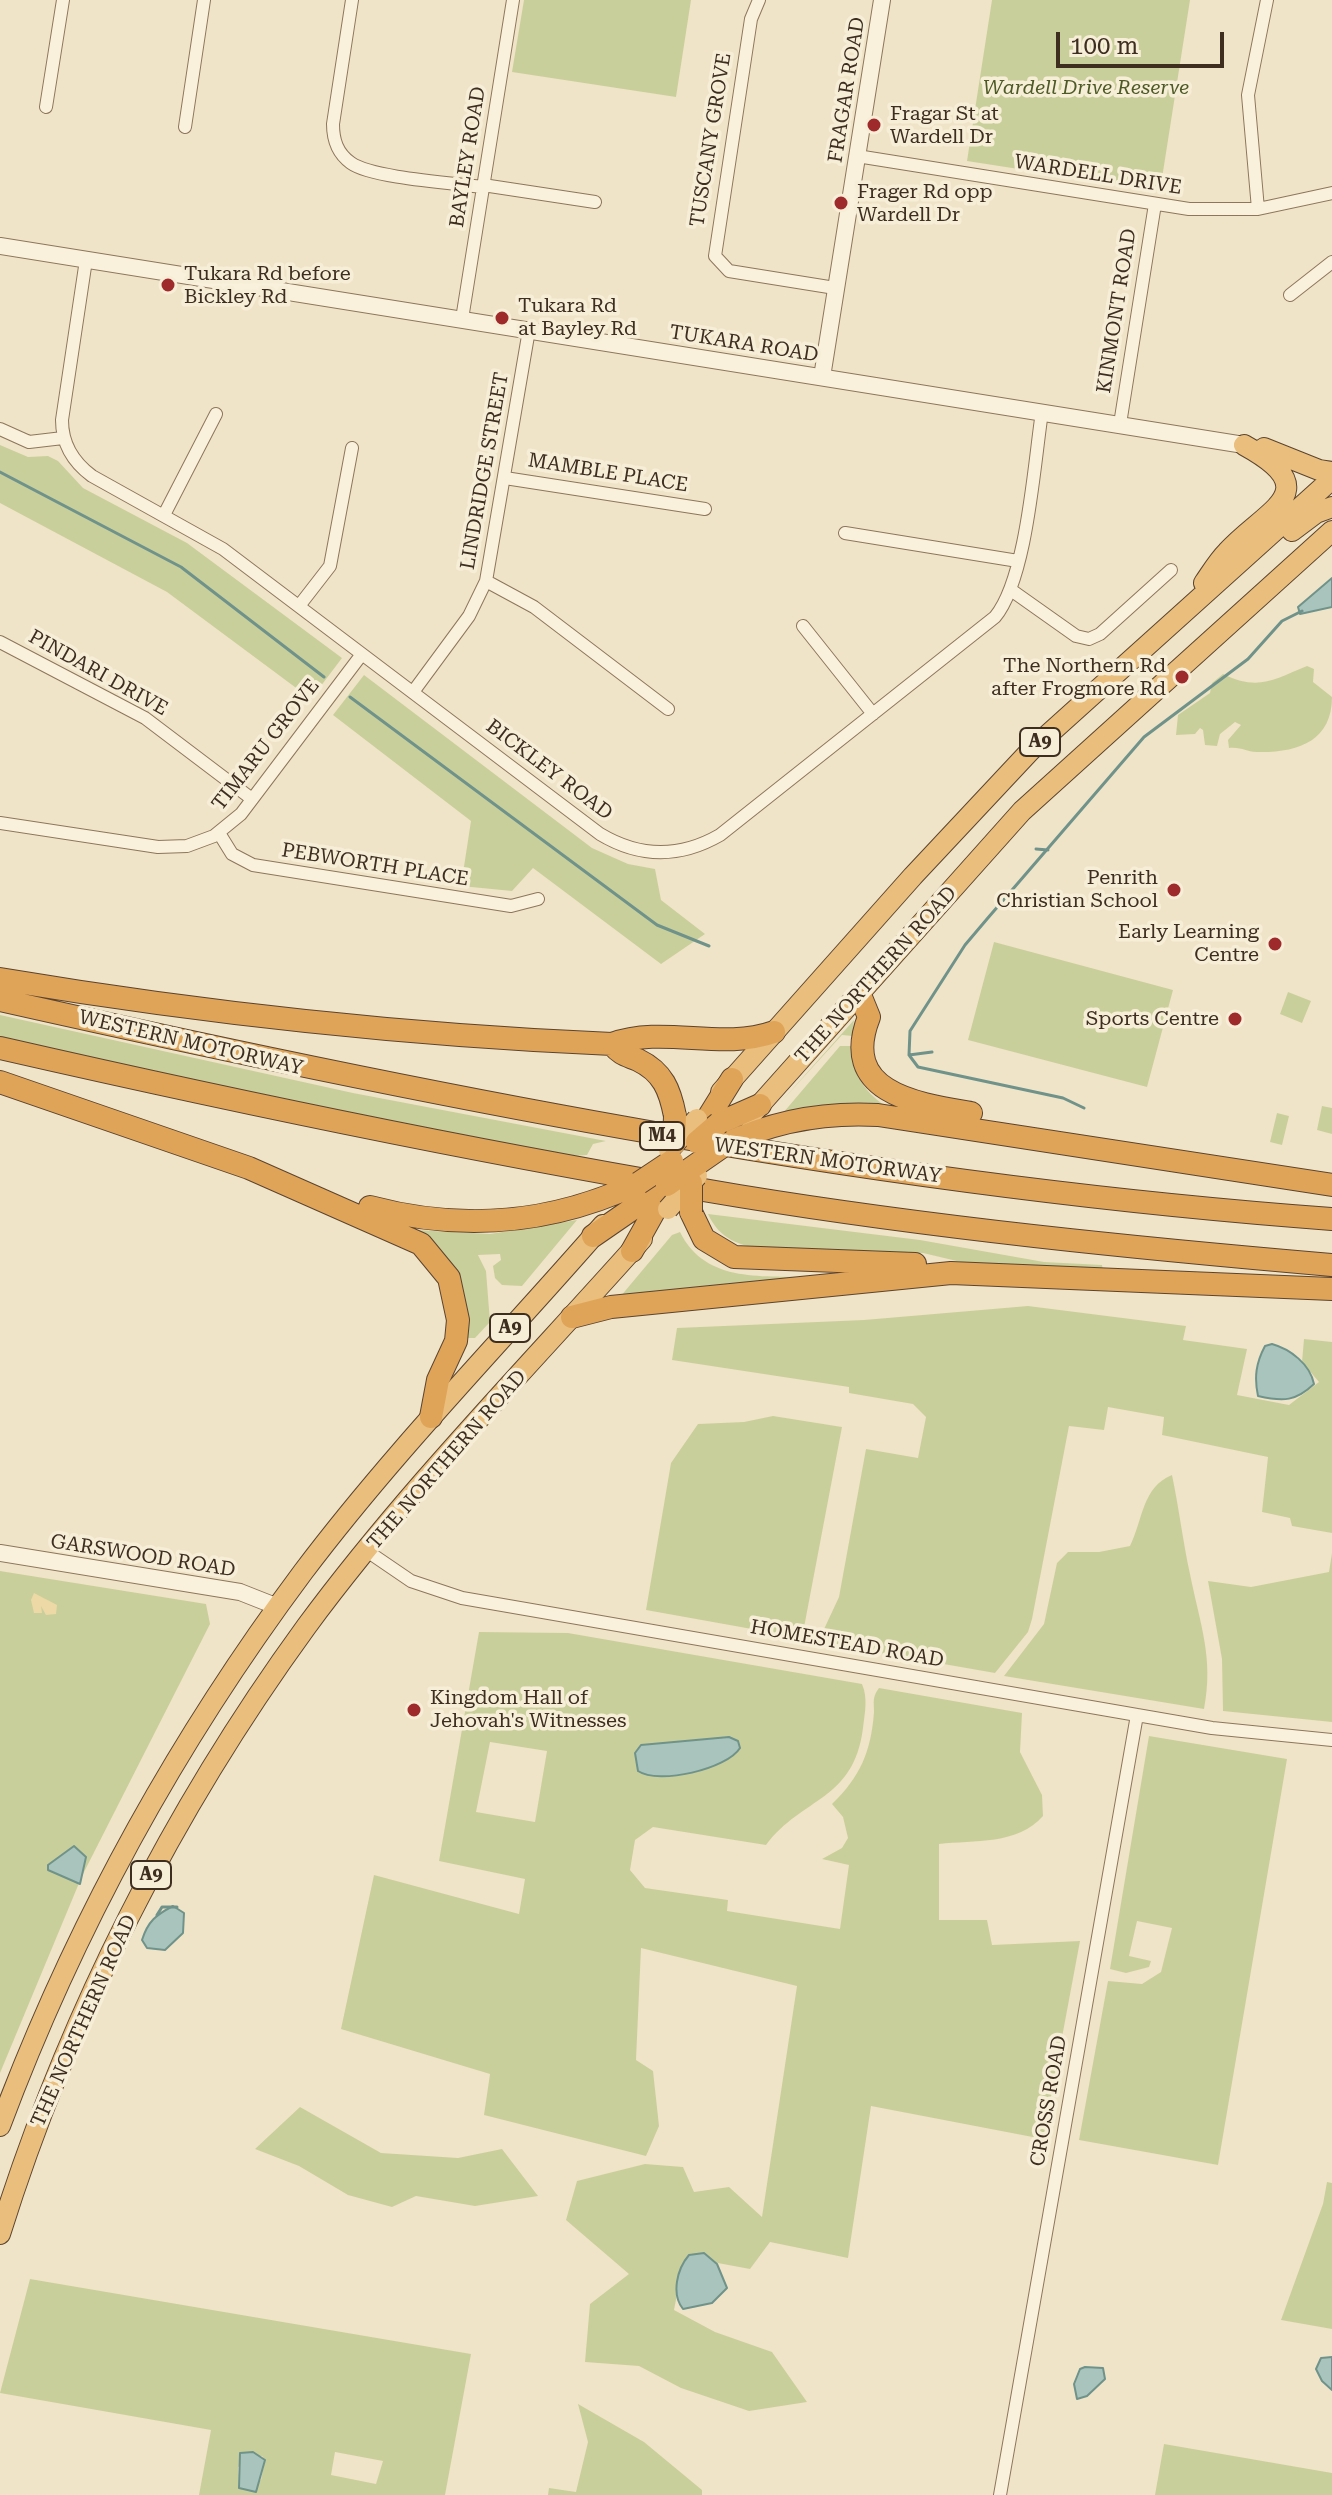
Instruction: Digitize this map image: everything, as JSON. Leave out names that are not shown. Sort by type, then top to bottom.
[{"type":"highway","points":[[1244,445],[1273,450],[1309,467],[1332,472]]},
{"type":"highway","points":[[1178,618],[1227,552],[1280,505],[1285,494],[1284,479],[1278,466],[1244,445]]},
{"type":"highway","name":"THE NORTHERN ROAD","points":[[732,1079],[985,796],[1332,479]]},
{"type":"highway","points":[[1178,618],[1235,581],[1304,521],[1332,507]]},
{"type":"highway","name":"THE NORTHERN ROAD","points":[[760,1105],[1022,811],[1328,540]]},
{"type":"highway","points":[[0,979],[185,1008],[332,1025],[612,1044],[633,1036],[736,1041],[774,1032]]},
{"type":"highway","points":[[860,995],[869,1017],[862,1040],[864,1057],[879,1084],[901,1099],[937,1108],[1332,1172]]},
{"type":"highway","name":"WESTERN MOTORWAY","points":[[0,1000],[382,1084],[639,1133],[1045,1191],[1332,1219]]},
{"type":"highway","points":[[612,1044],[622,1056],[639,1061],[661,1077],[671,1095],[718,1125],[814,1116],[888,1116],[1332,1185]]},
{"type":"highway","name":"M4","points":[[0,1048],[364,1128],[739,1196],[1053,1238],[1332,1265]]},
{"type":"highway","points":[[632,1251],[647,1202],[718,1125],[732,1079]]},
{"type":"highway","points":[[0,1082],[311,1193],[321,1202],[401,1232],[421,1244],[449,1278],[455,1297],[457,1331],[450,1358],[438,1380],[431,1417]]},
{"type":"highway","points":[[593,1236],[647,1202],[667,1185],[697,1142],[718,1125],[760,1105]]},
{"type":"highway","points":[[311,1193],[325,1192],[403,1215],[455,1223],[540,1217],[647,1202],[718,1125]]},
{"type":"highway","points":[[647,1202],[734,1257],[921,1264],[951,1273]]},
{"type":"highway","name":"THE NORTHERN ROAD","points":[[0,2126],[73,1954],[141,1822],[231,1675],[278,1607],[367,1492],[593,1236]]},
{"type":"highway","name":"THE NORTHERN ROAD","points":[[0,2234],[43,2108],[129,1916],[181,1822],[253,1704],[307,1626],[367,1551],[632,1251]]},
{"type":"highway","points":[[572,1317],[611,1307],[951,1273],[1332,1289]]},
{"type":"street","points":[[46,107],[63,0]]},
{"type":"street","points":[[185,127],[204,0]]},
{"type":"street","points":[[352,0],[331,149],[352,164],[367,169],[595,202]]},
{"type":"street","name":"BAYLEY ROAD","points":[[462,319],[513,0]]},
{"type":"street","name":"TUSCANY GROVE","points":[[759,0],[749,34],[715,256],[729,271],[835,288]]},
{"type":"street","name":"FRAGAR ROAD","points":[[822,377],[882,0]]},
{"type":"street","points":[[1258,209],[1248,95],[1267,0]]},
{"type":"street","name":"WARDELL DRIVE","points":[[857,156],[1155,204],[1219,211],[1258,209],[1330,198]]},
{"type":"street","name":"KINMONT ROAD","points":[[1120,424],[1155,204]]},
{"type":"street","name":"TUKARA ROAD","points":[[0,246],[1244,445]]},
{"type":"street","points":[[0,429],[29,442],[63,438],[62,411],[86,260]]},
{"type":"street","points":[[1290,295],[1332,262]]},
{"type":"street","name":"LINDRIDGE STREET","points":[[413,692],[469,616],[486,581],[529,330]]},
{"type":"street","name":"BICKLEY ROAD","points":[[63,438],[78,463],[92,476],[165,513],[215,543],[600,834],[623,846],[657,853],[693,848],[720,835],[988,625],[1011,590],[1042,412]]},
{"type":"street","points":[[165,513],[216,414]]},
{"type":"street","points":[[299,606],[330,566],[352,448]]},
{"type":"street","name":"MAMBLE PLACE","points":[[505,478],[705,509]]},
{"type":"street","points":[[845,533],[1018,561]]},
{"type":"street","points":[[1011,590],[1076,636],[1089,639],[1100,634],[1171,570]]},
{"type":"street","points":[[486,581],[534,607],[668,709]]},
{"type":"street","points":[[803,626],[873,714]]},
{"type":"street","name":"PINDARI DRIVE","points":[[0,642],[145,718],[252,799]]},
{"type":"street","name":"TIMARU GROVE","points":[[0,823],[158,847],[187,846],[219,833],[252,799],[362,654]]},
{"type":"street","name":"PEBWORTH PLACE","points":[[219,833],[232,854],[253,865],[511,906],[538,899]]},
{"type":"street","name":"HOMESTEAD ROAD","points":[[367,1551],[411,1581],[462,1598],[1237,1732],[1332,1740]]},
{"type":"street","name":"GARSWOOD ROAD","points":[[0,1553],[240,1592],[278,1607]]},
{"type":"street","name":"CROSS ROAD","points":[[1000,2495],[1137,1715]]},
{"type":"green space","points":[[524,0],[691,0],[676,97],[512,72]]},
{"type":"green space","name":"Wardell Drive Reserve","points":[[992,0],[1190,0],[1160,191],[967,161]]},
{"type":"green space","points":[[0,445],[28,457],[48,456],[58,461],[83,488],[187,543],[342,658],[311,699],[167,592],[0,503]]},
{"type":"green space","points":[[1307,666],[1314,669],[1313,682],[1332,697],[1326,724],[1319,734],[1299,747],[1272,752],[1229,748],[1228,740],[1241,725],[1235,722],[1220,734],[1217,746],[1205,745],[1200,728],[1195,734],[1176,735],[1178,715],[1210,693],[1212,683],[1223,674],[1256,683]]},
{"type":"green space","points":[[364,675],[592,848],[628,864],[655,869],[661,900],[705,934],[661,964],[533,868],[512,891],[461,886],[471,821],[333,715]]},
{"type":"green space","points":[[994,942],[1173,990],[1147,1087],[968,1040]]},
{"type":"green space","points":[[1288,992],[1311,1001],[1302,1023],[1280,1014]]},
{"type":"green space","points":[[0,1015],[353,1093],[606,1141],[593,1144],[587,1155],[554,1157],[0,1039]]},
{"type":"green space","points":[[854,1020],[852,1036],[842,1035],[780,1103]]},
{"type":"green space","points":[[840,1046],[851,1046],[853,1064],[860,1080],[884,1105],[819,1105],[783,1113]]},
{"type":"green space","points":[[1322,1106],[1332,1108],[1332,1134],[1317,1130]]},
{"type":"green space","points":[[1277,1113],[1289,1116],[1282,1145],[1270,1142]]},
{"type":"green space","points":[[708,1214],[920,1240],[1044,1262],[1102,1265],[1103,1270],[961,1262],[923,1253],[766,1250],[731,1240],[718,1230]]},
{"type":"green space","points":[[577,1220],[522,1286],[502,1285],[495,1278],[493,1266],[501,1260],[500,1254],[478,1255],[486,1271],[490,1322],[475,1338],[467,1338],[465,1304],[454,1278],[415,1230],[490,1234]]},
{"type":"green space","points":[[680,1232],[691,1249],[721,1269],[758,1276],[815,1277],[620,1297],[672,1235]]},
{"type":"green space","points":[[1028,1306],[1186,1326],[1183,1340],[1247,1349],[1237,1395],[1289,1405],[1319,1382],[1302,1362],[1304,1339],[1332,1342],[1332,1533],[1292,1526],[1290,1518],[1262,1512],[1268,1457],[1162,1435],[1164,1417],[1108,1407],[1104,1430],[1069,1426],[1032,1619],[1028,1632],[995,1673],[818,1642],[839,1597],[866,1449],[918,1458],[926,1417],[913,1404],[849,1393],[849,1387],[672,1360],[677,1328],[864,1320]]},
{"type":"green space","points":[[773,1416],[842,1427],[802,1638],[646,1610],[671,1463],[698,1424],[744,1422]]},
{"type":"green space","points":[[1172,1475],[1207,1657],[1204,1709],[1004,1676],[1044,1624],[1057,1563],[1068,1552],[1099,1552],[1130,1546],[1149,1496],[1162,1480]]},
{"type":"green space","points":[[1332,1553],[1332,1722],[1223,1711],[1222,1659],[1208,1581],[1251,1587],[1329,1572]]},
{"type":"green space","points":[[0,1571],[206,1604],[210,1624],[82,1876],[0,2073]]},
{"type":"green space","points":[[479,1632],[568,1633],[862,1684],[865,1700],[863,1728],[858,1752],[849,1770],[825,1796],[780,1829],[766,1845],[653,1827],[635,1840],[630,1870],[645,1888],[728,1900],[727,1911],[840,1929],[849,1865],[822,1859],[842,1848],[848,1838],[843,1817],[832,1804],[857,1774],[867,1752],[874,1697],[879,1688],[1022,1713],[1020,1752],[1042,1795],[1043,1816],[1033,1825],[1008,1837],[939,1844],[939,1920],[987,1920],[992,1945],[1080,1941],[1043,2139],[871,2106],[848,2258],[770,2242],[750,2269],[707,2261],[683,2264],[674,2310],[715,2332],[772,2352],[807,2402],[749,2411],[681,2388],[639,2366],[585,2362],[590,2304],[629,2274],[566,2220],[577,2181],[645,2164],[683,2167],[694,2192],[729,2187],[762,2217],[797,1986],[641,1948],[636,2060],[653,2071],[659,2126],[646,2156],[484,2115],[490,2074],[341,2029],[374,1875],[519,1914],[525,1879],[439,1861]],"holes":[[[490,1742],[547,1751],[535,1822],[476,1812]]]},
{"type":"green space","points":[[1149,1736],[1287,1759],[1218,2165],[1079,2140],[1108,1981],[1142,1984],[1161,1972],[1172,1928],[1137,1921],[1129,1956],[1151,1961],[1149,1967],[1126,1973],[1110,1969]]},
{"type":"green space","points":[[300,2107],[381,2153],[458,2158],[502,2149],[538,2196],[475,2206],[416,2196],[392,2207],[348,2195],[299,2166],[255,2149]]},
{"type":"green space","points":[[1327,2182],[1332,2183],[1332,2329],[1281,2320],[1323,2204]]},
{"type":"green space","points":[[30,2279],[471,2354],[445,2495],[199,2495],[211,2430],[0,2393]],"holes":[[[335,2452],[383,2461],[376,2484],[331,2475]],[[262,2456],[265,2460],[261,2480],[239,2488],[238,2467]]]},
{"type":"green space","points":[[578,2404],[644,2442],[702,2490],[702,2495],[548,2495],[549,2488],[576,2492],[588,2442]]},
{"type":"green space","points":[[1164,2444],[1332,2473],[1332,2495],[1155,2495]]},
{"type":"sand","points":[[34,1593],[57,1605],[56,1614],[46,1615],[41,1606],[42,1613],[34,1613],[31,1600]]},
{"type":"water","points":[[1332,578],[1332,607],[1300,614],[1298,607]]},
{"type":"water","points":[[1272,1344],[1298,1358],[1314,1384],[1289,1399],[1258,1396],[1258,1364],[1265,1346]]},
{"type":"water","points":[[729,1737],[738,1741],[740,1748],[733,1756],[708,1768],[661,1776],[638,1771],[635,1753],[641,1745]]},
{"type":"water","points":[[74,1846],[86,1857],[80,1884],[48,1870],[48,1865]]},
{"type":"water","points":[[173,1906],[184,1913],[183,1933],[165,1950],[147,1948],[142,1940],[150,1923]]},
{"type":"water","points":[[704,2253],[717,2264],[727,2288],[712,2303],[683,2309],[676,2289],[681,2267],[689,2255]]},
{"type":"water","points":[[1332,2357],[1332,2390],[1322,2381],[1316,2369],[1321,2358]]},
{"type":"water","points":[[1103,2368],[1105,2379],[1087,2396],[1077,2399],[1074,2384],[1080,2369]]},
{"type":"water","points":[[253,2452],[265,2460],[256,2492],[239,2488],[240,2453]]},
{"type":"waterway","points":[[0,472],[181,567],[324,677]]},
{"type":"waterway","points":[[1084,1108],[1063,1098],[918,1067],[909,1055],[910,1031],[965,945],[1144,737],[1248,659],[1282,621],[1302,611]]},
{"type":"waterway","points":[[350,697],[657,925],[709,946]]},
{"type":"waterway","points":[[1036,849],[1048,850]]},
{"type":"waterway","points":[[909,1055],[932,1052]]},
{"type":"waterway","points":[[157,1915],[162,1907],[177,1907]]},
{"type":"place","name":"Fragar St at Wardell Dr","points":[[874,125]]},
{"type":"place","name":"Frager Rd opp Wardell Dr","points":[[841,203]]},
{"type":"place","name":"Tukara Rd before Bickley Rd","points":[[168,285]]},
{"type":"place","name":"Tukara Rd at Bayley Rd","points":[[502,318]]},
{"type":"place","name":"The Northern Rd after Frogmore Rd","points":[[1182,677]]},
{"type":"place","name":"Penrith Christian School","points":[[1174,890]]},
{"type":"place","name":"Early Learning Centre","points":[[1275,944]]},
{"type":"place","name":"Sports Centre","points":[[1235,1019]]},
{"type":"place","name":"Kingdom Hall of Jehovah's Witnesses","points":[[414,1710]]}]
